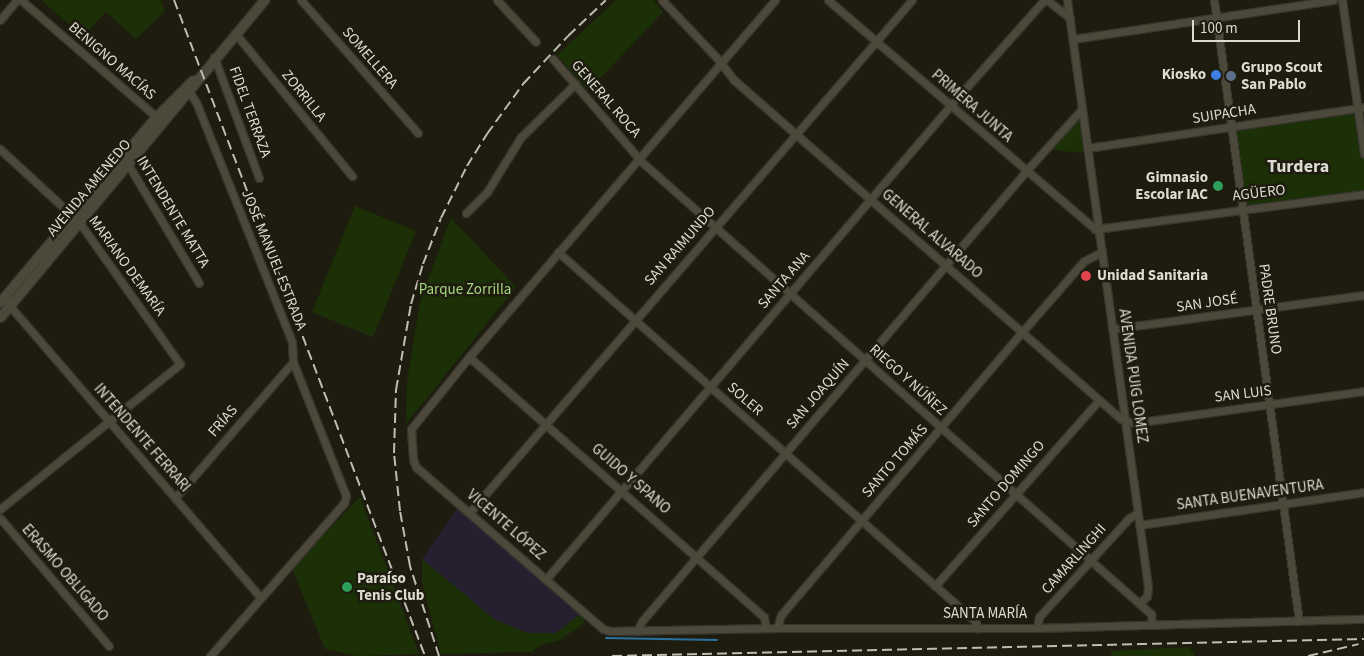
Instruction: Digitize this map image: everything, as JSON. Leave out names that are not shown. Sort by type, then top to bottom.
[{"type":"street","points":[[0,20],[17,0]]},
{"type":"street","name":"BENIGNO MACÍAS","points":[[21,0],[159,120]]},
{"type":"street","name":"AVENIDA AMENEDO","points":[[159,120],[189,92],[214,57],[264,0]]},
{"type":"street","name":"SOMELLERA","points":[[301,0],[418,133]]},
{"type":"street","points":[[496,0],[536,42]]},
{"type":"street","name":"GENERAL ALVARADO","points":[[662,0],[722,64],[734,80],[796,132],[1126,422]]},
{"type":"street","points":[[469,356],[638,158],[722,64],[775,0]]},
{"type":"street","name":"PRIMERA JUNTA","points":[[828,0],[1092,228],[1098,230]]},
{"type":"street","name":"SAN RAIMUNDO","points":[[470,512],[796,132],[912,0]]},
{"type":"street","points":[[1045,0],[1070,18]]},
{"type":"street","name":"SANTA ANA","points":[[547,578],[950,106],[1045,0]]},
{"type":"street","name":"AVENIDA PUIG LOMEZ","points":[[1067,0],[1148,592],[1139,604]]},
{"type":"street","name":"PADRE BRUNO","points":[[1214,0],[1299,621]]},
{"type":"street","points":[[1073,39],[1216,16],[1333,0]]},
{"type":"street","points":[[1342,0],[1361,107],[1364,153]]},
{"type":"street","name":"ZORRILLA","points":[[235,33],[352,176]]},
{"type":"street","name":"FIDEL TERRAZA","points":[[214,57],[259,178]]},
{"type":"street","name":"GENERAL ROCA","points":[[553,59],[638,158]]},
{"type":"street","name":"AVENIDA AMENEDO","points":[[1,314],[4,302],[76,219],[188,83],[198,77]]},
{"type":"street","points":[[466,213],[487,192],[521,137],[575,84]]},
{"type":"street","name":"JOSÉ MANUEL ESTRADA","points":[[189,92],[196,102],[292,342],[293,362],[346,496],[344,503],[260,597]]},
{"type":"street","name":"SUIPACHA","points":[[1087,148],[1361,107]]},
{"type":"street","name":"SAN JOAQUÍN","points":[[637,631],[642,621],[1026,170],[1082,109]]},
{"type":"street","name":"MARIANO DEMARÍA","points":[[0,149],[76,219],[180,364],[110,422]]},
{"type":"street","name":"RIEGO Y NÚÑEZ","points":[[638,158],[1151,614],[1152,625]]},
{"type":"street","name":"INTENDENTE MATTA","points":[[125,160],[199,283]]},
{"type":"street","name":"AGÜERO","points":[[1098,230],[1364,194]]},
{"type":"street","name":"SOLER","points":[[558,252],[975,620],[978,628]]},
{"type":"street","name":"SANTO TOMÁS","points":[[777,628],[781,614],[1022,332],[1084,261],[1102,252]]},
{"type":"street","name":"SAN JOSÉ","points":[[1112,330],[1364,295]]},
{"type":"street","name":"INTENDENTE FERRARI","points":[[4,302],[260,597]]},
{"type":"street","name":"GUIDO Y SPANO","points":[[469,356],[764,616],[766,628]]},
{"type":"street","name":"VICENTE LÓPEZ","points":[[469,356],[411,429],[413,463],[606,630]]},
{"type":"street","name":"FRÍAS","points":[[175,498],[293,362]]},
{"type":"street","name":"SAN LUIS","points":[[1126,422],[1270,405],[1364,391]]},
{"type":"street","name":"SANTO DOMINGO","points":[[935,586],[1014,494],[1099,400]]},
{"type":"street","points":[[0,509],[110,422]]},
{"type":"street","name":"SANTA BUENAVENTURA","points":[[1139,525],[1364,492]]},
{"type":"street","name":"CAMARLINGHI","points":[[1037,628],[1039,618],[1129,518],[1138,514]]},
{"type":"street","name":"ERASMO OBLIGADO","points":[[0,518],[109,646]]},
{"type":"street","points":[[210,656],[260,597]]},
{"type":"street","name":"SANTA MARÍA","points":[[606,630],[1037,628],[1364,619]]},
{"type":"shaded area","points":[[457,508],[581,613],[556,633],[527,633],[494,619],[422,559]]},
{"type":"green space","points":[[41,0],[161,0],[165,11],[136,39],[106,12],[83,36]]},
{"type":"green space","points":[[616,0],[653,0],[663,12],[588,91],[557,55]]},
{"type":"green space","points":[[1358,108],[1364,153],[1364,194],[1242,209],[1232,126]]},
{"type":"green space","points":[[1081,118],[1085,153],[1049,150]]},
{"type":"green space","points":[[355,206],[416,231],[373,337],[312,312]]},
{"type":"green space","name":"Parque Zorrilla","points":[[451,218],[516,287],[406,424],[407,382],[420,301]]},
{"type":"green space","name":"Paraíso Tenis Club","points":[[360,497],[419,654],[357,656],[325,649],[292,568]]},
{"type":"green space","points":[[422,559],[494,619],[527,633],[556,633],[581,613],[585,623],[560,640],[540,645],[532,652],[441,654],[422,583]]},
{"type":"green space","points":[[1189,647],[1195,656],[1111,656],[1111,651]]},
{"type":"waterway","points":[[606,638],[717,640]]},
{"type":"railway","points":[[174,0],[425,656]]},
{"type":"railway","points":[[439,656],[410,566],[400,511],[394,453],[396,390],[411,304],[423,264],[441,218],[467,166],[487,134],[523,84],[568,36],[606,0]]},
{"type":"railway","points":[[612,656],[1364,639]]},
{"type":"railway","points":[[1308,656],[1359,644]]},
{"type":"place","name":"Kiosko","points":[[1216,75]]},
{"type":"place","name":"Grupo Scout San Pablo","points":[[1231,76]]},
{"type":"place","name":"Gimnasio Escolar IAC","points":[[1218,186]]},
{"type":"place","name":"Unidad Sanitaria","points":[[1086,276]]},
{"type":"place","name":"Paraíso Tenis Club","points":[[347,587]]},
{"type":"district","name":"Turdera","points":[[1298,167]]}]
